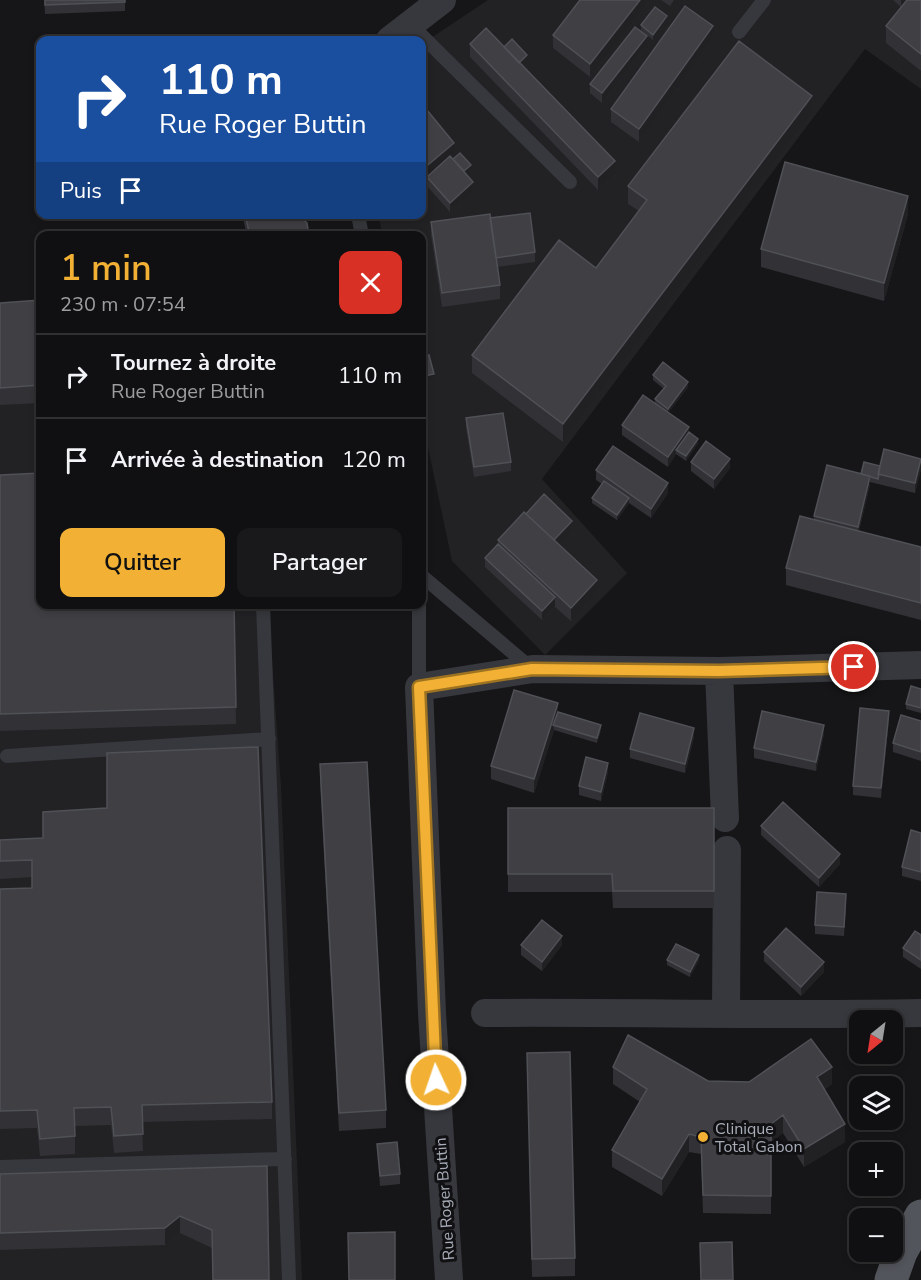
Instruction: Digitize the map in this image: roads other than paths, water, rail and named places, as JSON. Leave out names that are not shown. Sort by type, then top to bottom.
[{"type":"main road","points":[[891,1280],[901,1252],[921,1216]]},
{"type":"street","points":[[400,33],[442,0]]},
{"type":"street","points":[[419,687],[532,669],[719,671],[921,665]]},
{"type":"street","points":[[719,671],[725,818]]},
{"type":"street","name":"Rue Roger Buttin","points":[[419,687],[432,1002],[449,1280]]},
{"type":"street","points":[[726,850],[726,1012]]},
{"type":"street","points":[[485,1013],[726,1012],[777,1016],[921,1012]]},
{"type":"lane","points":[[739,32],[764,0]]},
{"type":"lane","points":[[426,56],[570,182]]},
{"type":"lane","points":[[426,579],[532,669]]},
{"type":"lane","points":[[263,609],[289,1280]]},
{"type":"lane","points":[[419,609],[419,687]]},
{"type":"lane","points":[[7,756],[269,739]]},
{"type":"lane","points":[[0,1167],[285,1159]]},
{"type":"place","name":"Clinique Total Gabon","points":[[703,1137]]}]
